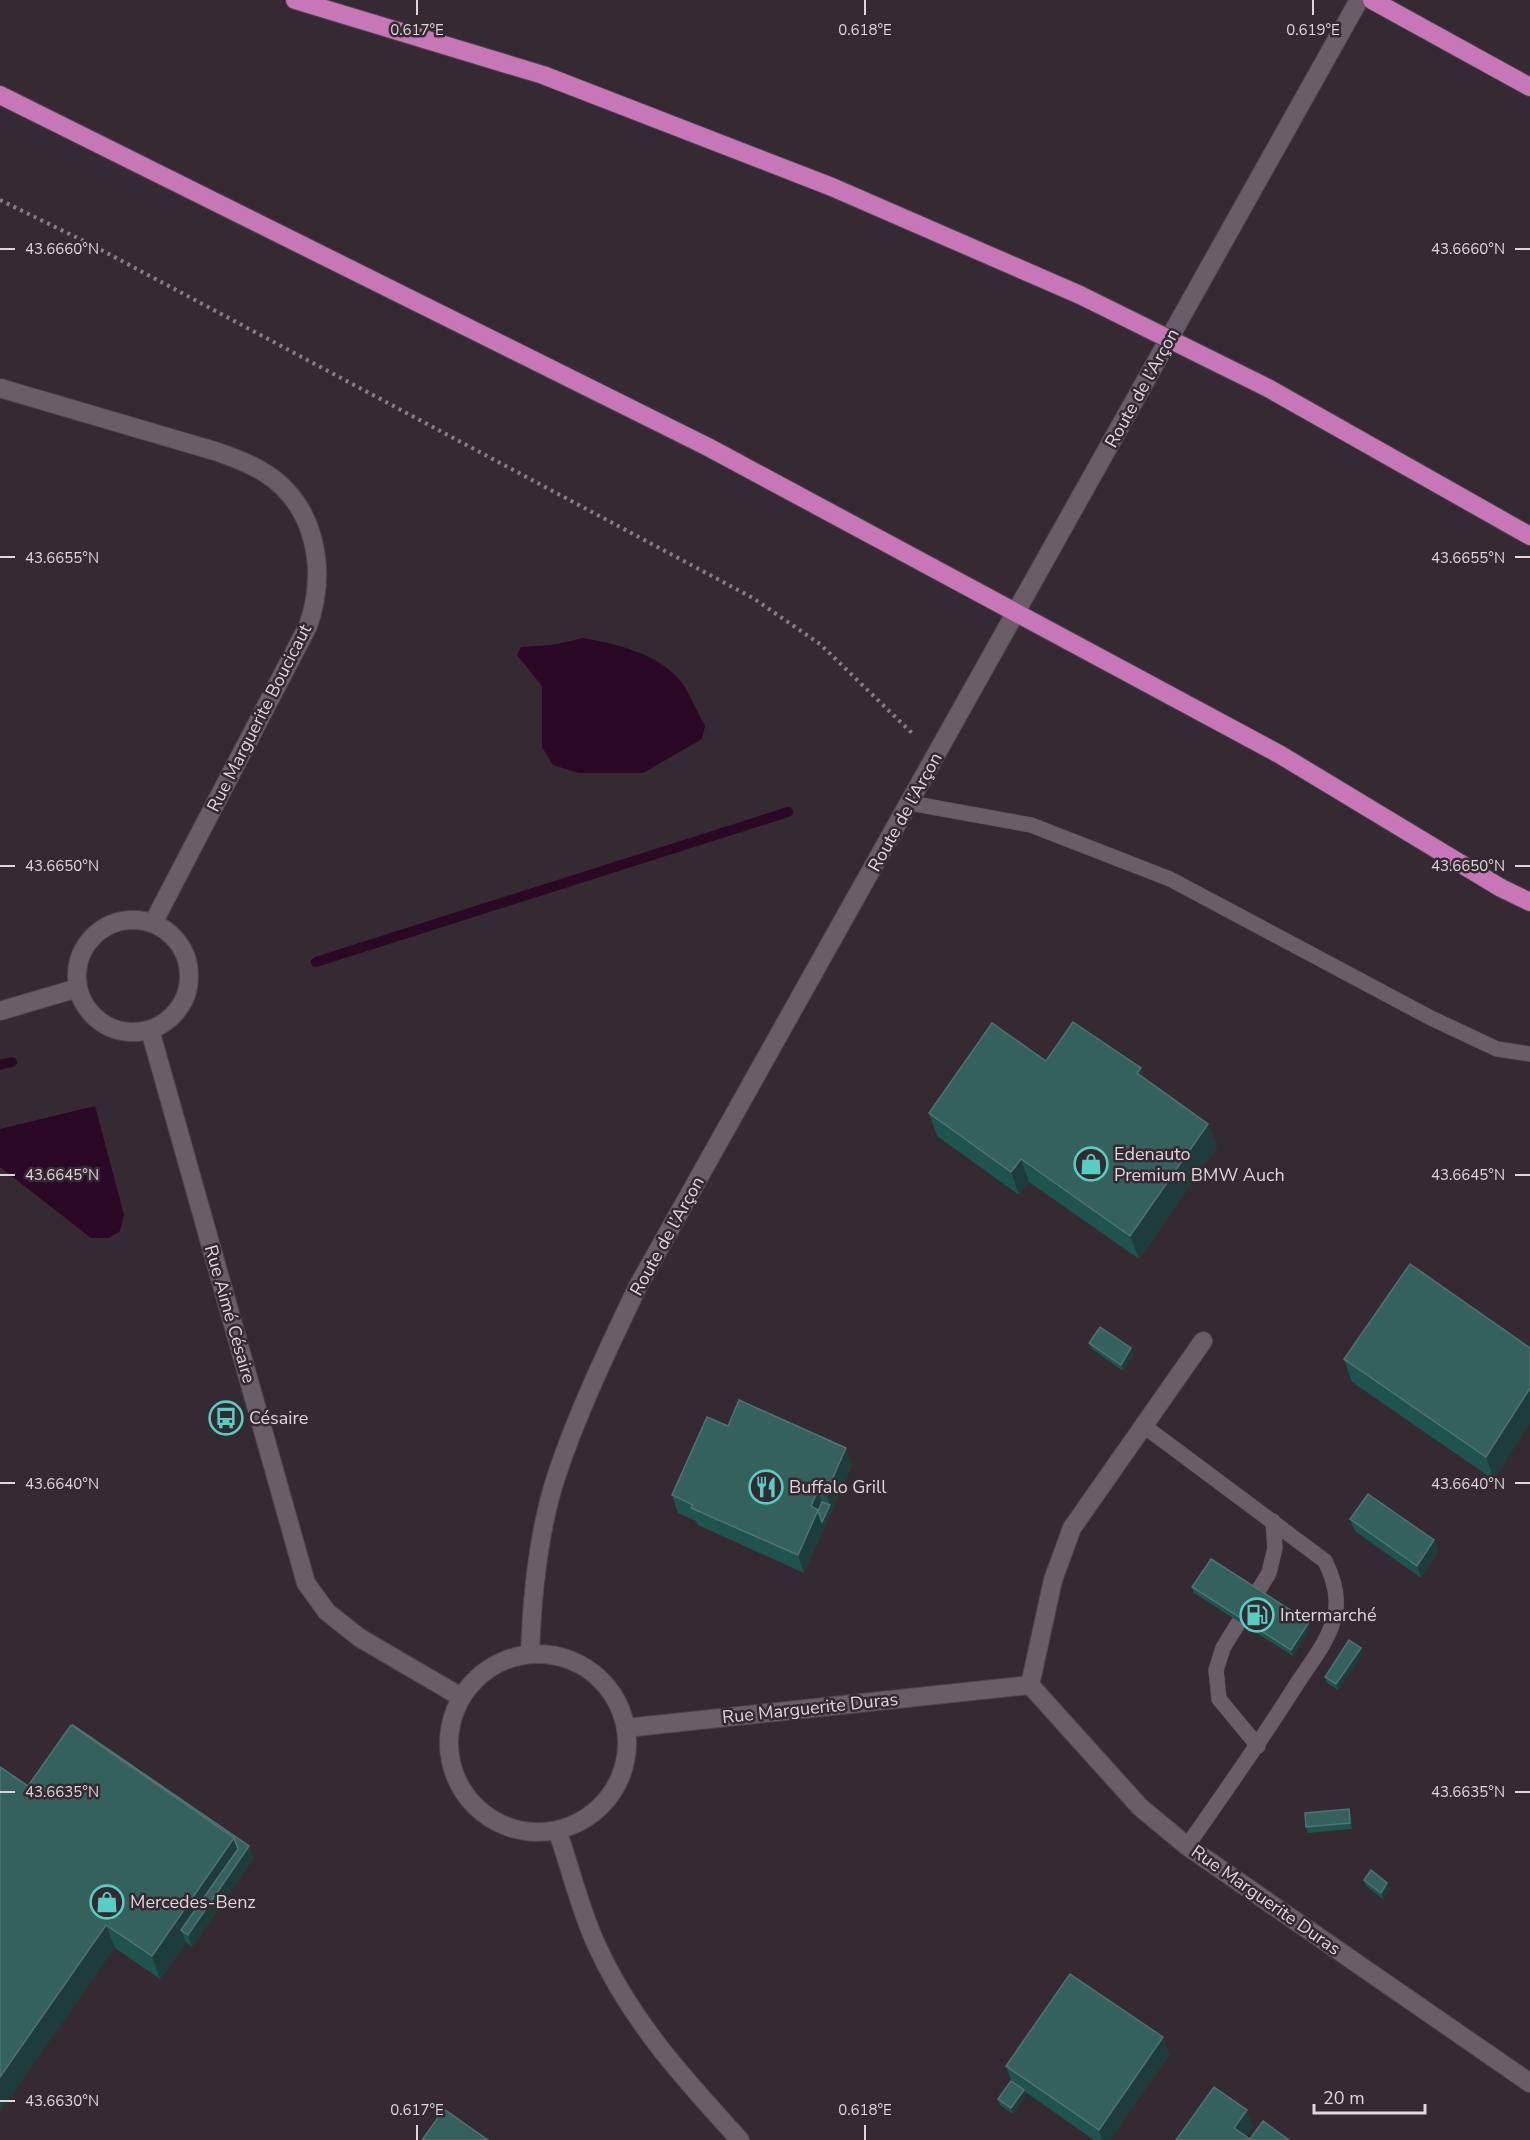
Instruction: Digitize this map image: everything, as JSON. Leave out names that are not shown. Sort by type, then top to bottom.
[{"type":"highway","points":[[296,0],[554,79],[832,187],[1080,296],[1268,388],[1530,536]]},
{"type":"highway","points":[[1372,0],[1530,87]]},
{"type":"highway","points":[[0,95],[708,447],[1279,754],[1424,843],[1501,888],[1530,902]]},
{"type":"street","name":"Route de l’Arçon","points":[[530,1654],[538,1551],[556,1478],[592,1382],[638,1286],[1359,0]]},
{"type":"street","name":"Rue Marguerite Boucicaut","points":[[0,388],[218,452],[248,463],[266,473],[294,501],[307,524],[313,542],[318,563],[318,583],[308,626],[153,923]]},
{"type":"street","points":[[133,920],[153,923],[172,936],[185,956],[189,978],[184,1000],[170,1019],[150,1030],[134,1033],[119,1031],[104,1025],[92,1015],[78,988],[77,968],[84,949],[96,934],[113,924],[133,920]]},
{"type":"street","points":[[0,1011],[78,988]]},
{"type":"street","name":"Rue Aimé Césaire","points":[[150,1030],[306,1583],[327,1612],[360,1638],[461,1697]]},
{"type":"street","points":[[1030,1685],[1053,1580],[1072,1528],[1203,1341]]},
{"type":"street","points":[[530,1654],[552,1654],[573,1660],[592,1672],[609,1688],[620,1707],[626,1728],[624,1766],[606,1800],[592,1814],[557,1830],[537,1832],[516,1829],[496,1822],[479,1810],[465,1795],[452,1767],[448,1736],[452,1716],[473,1680],[490,1667],[508,1658],[530,1654]]},
{"type":"street","name":"Rue Marguerite Duras","points":[[626,1728],[1030,1685],[1140,1808],[1187,1846],[1530,2083]]},
{"type":"street","points":[[557,1830],[596,1945],[630,2007],[672,2066],[740,2140]]},
{"type":"lane","points":[[910,803],[1031,825],[1170,879],[1431,1018],[1497,1049],[1530,1054]]},
{"type":"lane","points":[[1144,1426],[1325,1561],[1331,1573],[1336,1594],[1336,1613],[1329,1635],[1258,1746],[1187,1846]]},
{"type":"lane","points":[[1258,1746],[1219,1699],[1216,1670],[1223,1648],[1269,1574],[1275,1548],[1273,1521]]},
{"type":"path","points":[[0,200],[92,245],[753,598],[820,644],[936,757]]},
{"type":"shaded area","points":[[583,638],[633,650],[667,668],[685,688],[705,726],[702,739],[643,773],[579,773],[553,765],[542,747],[542,686],[517,655],[521,647],[552,645]]},
{"type":"shaded area","points":[[95,1106],[124,1215],[120,1231],[109,1238],[91,1238],[0,1167],[0,1129]]},
{"type":"building","name":"Edenauto Premium BMW Auch","points":[[1073,1022],[1141,1068],[1137,1073],[1208,1124],[1130,1236],[1021,1159],[1011,1172],[929,1113],[992,1023],[1046,1061]]},
{"type":"building","points":[[1410,1264],[1530,1348],[1530,1388],[1486,1457],[1344,1359]]},
{"type":"building","points":[[1100,1327],[1131,1348],[1121,1365],[1089,1343]]},
{"type":"building","name":"Buffalo Grill","points":[[739,1400],[846,1448],[826,1493],[818,1490],[811,1506],[818,1510],[798,1555],[691,1508],[693,1505],[672,1495],[707,1417],[728,1426]]},
{"type":"building","points":[[1368,1494],[1434,1540],[1417,1566],[1350,1519]]},
{"type":"building","points":[[822,1502],[830,1505],[822,1522],[818,1511]]},
{"type":"building","points":[[1211,1559],[1309,1622],[1291,1650],[1192,1587]]},
{"type":"building","points":[[1349,1640],[1361,1648],[1336,1684],[1325,1677]]},
{"type":"building","name":"Mercedes-Benz","points":[[71,1725],[234,1838],[152,1956],[106,1925],[0,2077],[0,1767],[28,1786]]},
{"type":"building","points":[[73,1725],[249,1846],[188,1935],[181,1930],[238,1849],[234,1838]]},
{"type":"building","points":[[1349,1809],[1350,1823],[1306,1827],[1305,1813]]},
{"type":"building","points":[[1371,1870],[1387,1883],[1381,1893],[1364,1880]]},
{"type":"building","points":[[1070,1974],[1163,2037],[1099,2130],[1006,2066]]},
{"type":"building","points":[[1011,2081],[1024,2090],[1011,2108],[998,2099]]},
{"type":"building","points":[[1214,2087],[1247,2110],[1234,2128],[1250,2139],[1263,2121],[1289,2140],[1176,2140]]},
{"type":"building","points":[[444,2109],[488,2140],[422,2140]]},
{"type":"waterway","points":[[316,962],[788,812]]},
{"type":"waterway","points":[[0,1065],[12,1062]]},
{"type":"place","name":"Edenauto Premium BMW Auch","points":[[1091,1164]]},
{"type":"place","name":"Césaire","points":[[226,1418]]},
{"type":"place","name":"Buffalo Grill","points":[[766,1487]]},
{"type":"place","name":"Intermarché","points":[[1257,1615]]},
{"type":"place","name":"Mercedes-Benz","points":[[107,1902]]}]
